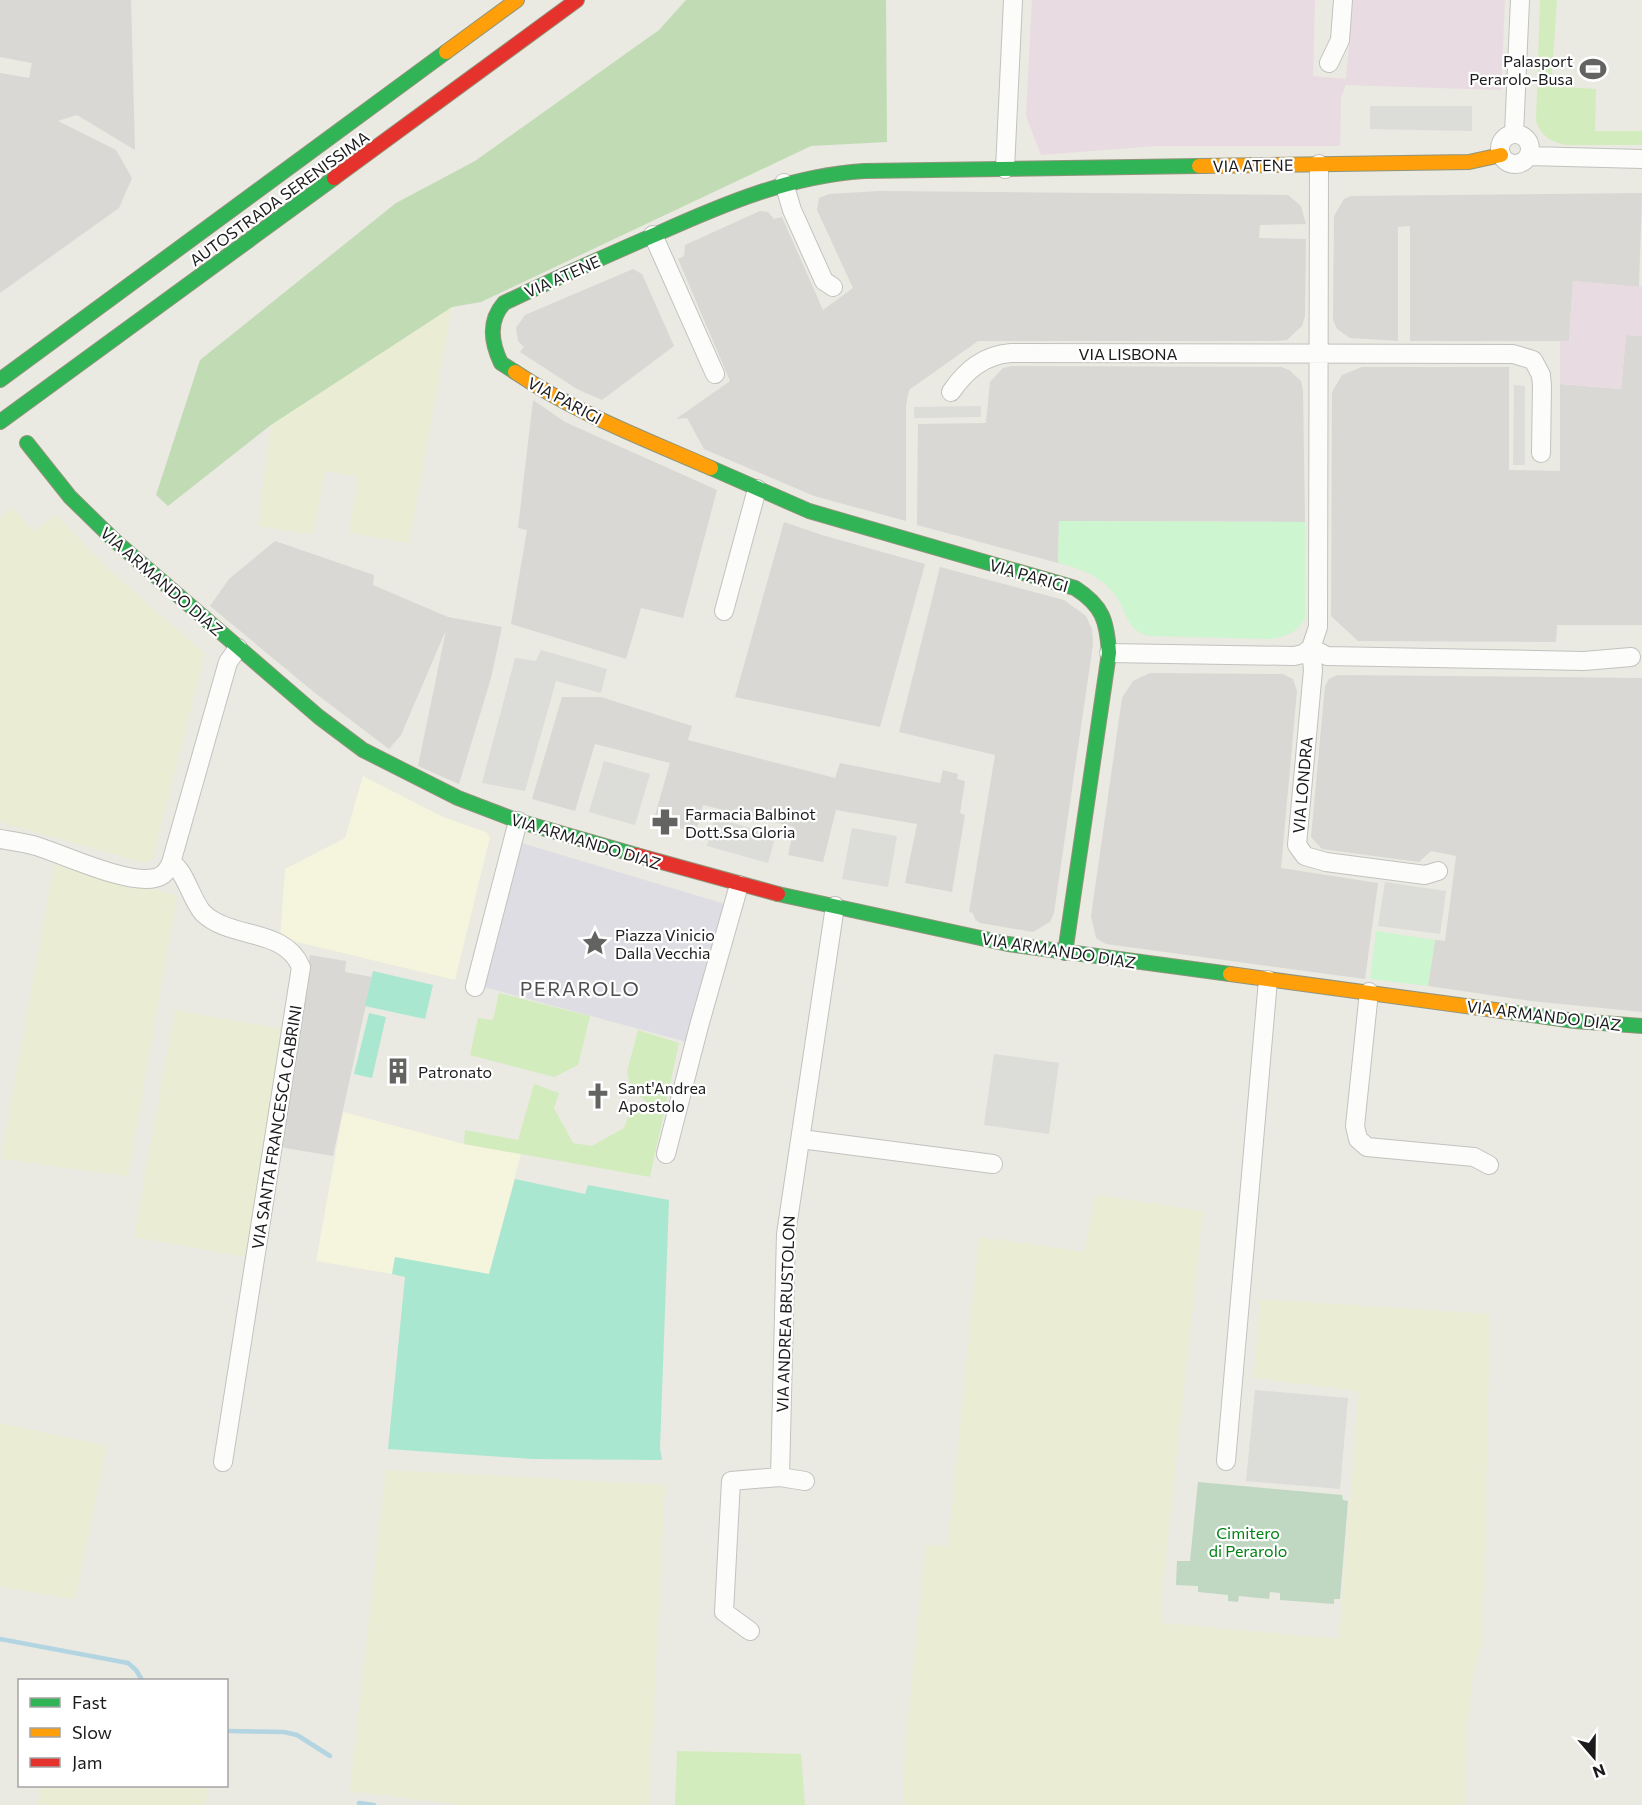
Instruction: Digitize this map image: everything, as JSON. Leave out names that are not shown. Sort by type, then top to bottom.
[{"type":"main road","name":"AUTOSTRADA SERENISSIMA","points":[[0,380],[517,0]]},
{"type":"main road","name":"AUTOSTRADA SERENISSIMA","points":[[0,422],[577,0]]},
{"type":"main road","name":"VIA ATENE","points":[[491,336],[493,321],[504,303],[719,206],[784,183],[844,171],[1469,162],[1501,155]]},
{"type":"main road","name":"VIA PARIGI","points":[[491,336],[501,363],[556,398],[757,489],[809,511],[1075,588],[1092,599],[1101,610],[1108,632],[1109,653],[1065,953]]},
{"type":"main road","name":"VIA ARMANDO DIAZ","points":[[27,443],[65,491],[114,540],[319,717],[363,750],[458,798],[518,821],[739,885],[998,942],[1065,953],[1575,1021],[1642,1026]]},
{"type":"street","points":[[1005,170],[1013,0]]},
{"type":"street","points":[[1329,63],[1340,40],[1343,0]]},
{"type":"street","points":[[1514,134],[1520,0]]},
{"type":"street","points":[[1501,155],[1502,142],[1514,134],[1528,141],[1529,156]]},
{"type":"street","name":"VIA ATENE","points":[[1501,155],[1506,162],[1516,165],[1526,161],[1529,156],[1642,159]]},
{"type":"street","points":[[1109,653],[1294,656],[1311,648],[1316,639],[1318,618],[1319,164]]},
{"type":"street","points":[[784,183],[792,210],[824,281],[833,287]]},
{"type":"street","points":[[653,235],[715,374]]},
{"type":"street","name":"VIA LISBONA","points":[[951,392],[964,374],[998,354],[1513,354],[1527,357],[1538,365],[1541,375],[1540,453]]},
{"type":"street","points":[[724,611],[757,489]]},
{"type":"street","points":[[0,839],[35,846],[142,880],[157,878],[166,873],[171,863],[228,662],[238,648]]},
{"type":"street","points":[[1311,648],[1327,656],[1584,661],[1631,657]]},
{"type":"street","name":"VIA LONDRA","points":[[1311,648],[1311,691],[1297,837],[1300,852],[1313,859],[1338,864],[1425,875],[1438,871]]},
{"type":"street","points":[[475,987],[518,821]]},
{"type":"street","name":"VIA SANTA FRANCESCA CABRINI","points":[[171,863],[180,870],[193,900],[214,922],[289,948],[301,967],[223,1462]]},
{"type":"street","points":[[666,1154],[739,885]]},
{"type":"street","name":"VIA ANDREA BRUSTOLON","points":[[780,1478],[786,1234],[835,906]]},
{"type":"street","points":[[1226,1461],[1269,980]]},
{"type":"street","points":[[1369,992],[1355,1126],[1358,1139],[1367,1148],[1474,1157],[1490,1165]]},
{"type":"street","points":[[801,1139],[993,1164]]},
{"type":"street","points":[[750,1631],[724,1612],[731,1481],[780,1478],[805,1481]]},
{"type":"shaded area","points":[[0,0],[131,0],[135,150],[77,115],[58,121],[116,150],[132,178],[119,208],[0,293],[0,73],[29,78],[32,63],[0,57]]},
{"type":"shaded area","points":[[1032,0],[1315,0],[1313,76],[1346,79],[1353,0],[1505,0],[1501,90],[1346,85],[1341,97],[1340,146],[1155,146],[1041,155],[1026,116]]},
{"type":"shaded area","points":[[1370,106],[1472,106],[1472,131],[1370,129]]},
{"type":"shaded area","points":[[879,191],[1288,195],[1301,206],[1306,224],[1260,225],[1259,238],[1306,239],[1305,316],[1302,326],[1287,340],[1275,341],[978,341],[909,390],[906,405],[906,521],[814,496],[704,449],[687,418],[676,419],[730,381],[678,259],[684,256],[685,245],[760,211],[768,212],[774,219],[782,217],[823,310],[853,288],[817,210],[819,198],[829,194]]},
{"type":"shaded area","points":[[1642,193],[1639,287],[1573,281],[1569,341],[1410,341],[1410,226],[1398,227],[1398,341],[1350,338],[1337,329],[1333,320],[1334,216],[1344,199],[1351,196]]},
{"type":"shaded area","points":[[633,269],[642,274],[674,346],[602,400],[577,389],[520,352],[524,347],[518,341],[516,328],[525,315]]},
{"type":"shaded area","points":[[1573,281],[1642,287],[1642,336],[1626,335],[1621,389],[1560,384],[1560,341],[1569,341]]},
{"type":"shaded area","points":[[452,307],[409,543],[349,533],[358,477],[325,471],[313,534],[258,526],[271,425]]},
{"type":"shaded area","points":[[1626,335],[1642,336],[1642,625],[1557,625],[1556,642],[1358,641],[1331,616],[1332,392],[1342,375],[1362,367],[1509,367],[1509,470],[1560,471],[1560,384],[1621,389]]},
{"type":"shaded area","points":[[1012,366],[1281,367],[1289,370],[1301,381],[1303,390],[1305,522],[1059,521],[1058,563],[917,525],[918,424],[986,423],[990,382],[1003,368]]},
{"type":"shaded area","points":[[1514,385],[1525,386],[1525,465],[1513,465]]},
{"type":"shaded area","points":[[533,400],[565,422],[717,490],[683,618],[641,608],[626,659],[511,624],[527,530],[518,528]]},
{"type":"shaded area","points":[[981,406],[981,417],[914,418],[914,407]]},
{"type":"shaded area","points":[[13,508],[33,531],[56,515],[108,569],[205,654],[152,860],[145,863],[0,822],[0,518]]},
{"type":"shaded area","points":[[784,522],[925,564],[880,727],[735,697]]},
{"type":"shaded area","points":[[275,541],[374,575],[373,585],[448,617],[502,627],[491,678],[459,784],[418,766],[446,630],[401,735],[389,749],[315,693],[210,606],[229,579]]},
{"type":"shaded area","points":[[940,567],[1064,600],[1086,616],[1092,629],[1093,644],[1054,913],[1050,922],[1033,932],[980,923],[975,919],[973,913],[969,912],[995,755],[899,732]]},
{"type":"shaded area","points":[[541,650],[607,669],[601,693],[556,681],[525,791],[482,783],[515,658],[536,661]]},
{"type":"shaded area","points":[[1150,673],[1283,674],[1293,679],[1297,691],[1281,868],[1378,883],[1365,979],[1106,944],[1096,938],[1091,916],[1122,698],[1133,681]]},
{"type":"shaded area","points":[[1337,675],[1642,678],[1642,1012],[1531,1001],[1428,986],[1435,940],[1445,941],[1456,856],[1431,851],[1419,862],[1322,849],[1311,837],[1325,686],[1329,679]]},
{"type":"shaded area","points":[[562,697],[601,697],[692,726],[688,740],[835,778],[840,763],[940,783],[943,770],[958,774],[957,779],[965,781],[960,813],[965,815],[952,892],[905,883],[917,824],[836,810],[823,862],[788,855],[794,827],[703,805],[696,832],[653,822],[670,763],[595,744],[575,811],[532,799]]},
{"type":"shaded area","points":[[604,761],[650,774],[635,825],[589,812]]},
{"type":"shaded area","points":[[363,776],[443,817],[486,832],[490,837],[455,980],[280,938],[285,869],[345,838]]},
{"type":"shaded area","points":[[715,818],[776,835],[768,863],[707,846]]},
{"type":"shaded area","points":[[852,828],[897,836],[888,887],[842,879]]},
{"type":"shaded area","name":"Piazza Vinicio Dalla Vecchia","points":[[505,838],[725,904],[687,1042],[466,982]]},
{"type":"shaded area","points":[[55,860],[177,896],[128,1176],[1,1159]]},
{"type":"shaded area","points":[[1385,882],[1446,891],[1440,934],[1378,926]]},
{"type":"shaded area","points":[[310,955],[346,961],[345,972],[372,977],[333,1156],[279,1147]]},
{"type":"shaded area","points":[[175,1010],[287,1030],[246,1257],[134,1237]]},
{"type":"shaded area","points":[[994,1054],[1059,1063],[1049,1134],[984,1125]]},
{"type":"shaded area","points":[[343,1112],[464,1144],[521,1154],[489,1274],[395,1258],[392,1274],[316,1261]]},
{"type":"shaded area","points":[[1095,1195],[1203,1211],[1161,1602],[1162,1623],[1339,1639],[1359,1391],[1254,1378],[1260,1299],[1490,1314],[1483,1640],[1473,1676],[1467,1730],[1465,1805],[903,1805],[905,1747],[926,1545],[948,1546],[979,1237],[1084,1252]]},
{"type":"shaded area","points":[[1255,1390],[1348,1398],[1340,1489],[1246,1481]]},
{"type":"shaded area","points":[[0,1423],[107,1446],[75,1599],[0,1587]]},
{"type":"shaded area","points":[[386,1470],[665,1485],[649,1805],[462,1805],[350,1791]]},
{"type":"shaded area","points":[[41,1787],[209,1787],[205,1805],[37,1805]]},
{"type":"green space","points":[[686,0],[886,0],[887,142],[811,146],[481,302],[452,307],[271,425],[168,506],[156,495],[200,360],[396,203],[475,161],[659,30]]},
{"type":"green space","points":[[1540,0],[1557,0],[1551,86],[1596,89],[1595,131],[1642,131],[1642,145],[1567,145],[1552,140],[1541,131],[1536,121]]},
{"type":"green space","points":[[1059,521],[1305,522],[1305,618],[1291,633],[1271,639],[1143,634],[1130,624],[1115,595],[1102,581],[1077,568],[1058,563]]},
{"type":"green space","points":[[1376,931],[1435,940],[1428,986],[1370,979]]},
{"type":"green space","points":[[373,971],[433,985],[425,1019],[365,1006]]},
{"type":"green space","points":[[499,993],[590,1016],[578,1065],[554,1077],[470,1055],[478,1018],[493,1020]]},
{"type":"green space","points":[[369,1013],[386,1017],[372,1078],[354,1074]]},
{"type":"green space","points":[[638,1030],[679,1043],[650,1177],[464,1144],[465,1130],[518,1140],[534,1084],[559,1093],[554,1108],[573,1143],[592,1146],[624,1128],[630,1110],[649,1110],[650,1105],[631,1089],[627,1072]]},
{"type":"green space","points":[[515,1179],[585,1194],[588,1185],[669,1200],[660,1448],[662,1460],[533,1459],[388,1449],[405,1277],[392,1274],[395,1257],[489,1274]]},
{"type":"green space","name":"Cimitero di Perarolo","points":[[1198,1482],[1342,1495],[1343,1500],[1348,1501],[1340,1599],[1334,1599],[1334,1604],[1280,1600],[1280,1593],[1270,1592],[1269,1599],[1239,1596],[1238,1602],[1228,1601],[1228,1595],[1198,1592],[1198,1586],[1176,1585],[1177,1561],[1190,1561]]},
{"type":"green space","points":[[677,1751],[801,1754],[805,1805],[675,1805]]},
{"type":"waterway","points":[[0,1639],[128,1663],[141,1679]]},
{"type":"waterway","points":[[228,1731],[284,1732],[297,1735],[330,1756]]},
{"type":"waterway","points":[[359,1803],[374,1805]]},
{"type":"traffic: fast","points":[[0,380],[446,52]]},
{"type":"traffic: fast","points":[[515,372],[501,363],[493,340],[495,317],[504,303],[709,211],[784,185],[864,171],[1199,166]]},
{"type":"traffic: fast","points":[[0,422],[334,178]]},
{"type":"traffic: fast","points":[[27,443],[70,497],[114,540],[319,717],[363,750],[458,798],[518,821],[636,855]]},
{"type":"traffic: fast","points":[[711,468],[809,511],[1075,588],[1098,608],[1105,623],[1109,653],[1065,953]]},
{"type":"traffic: fast","points":[[778,894],[1008,944],[1230,974]]},
{"type":"traffic: fast","points":[[1502,1011],[1575,1021],[1642,1026]]},
{"type":"traffic: slow","points":[[446,52],[517,0]]},
{"type":"traffic: slow","points":[[1199,166],[1469,162],[1501,155]]},
{"type":"traffic: slow","points":[[515,372],[586,413],[711,468]]},
{"type":"traffic: slow","points":[[1230,974],[1502,1011]]},
{"type":"traffic: jam","points":[[334,178],[577,0]]},
{"type":"traffic: jam","points":[[636,855],[778,894]]},
{"type":"place","name":"Palasport Perarolo-Busa","points":[[1593,69]]},
{"type":"place","name":"Farmacia Balbinot Dott.Ssa Gloria","points":[[665,822]]},
{"type":"place","name":"Piazza Vinicio Dalla Vecchia","points":[[595,943]]},
{"type":"place","name":"Patronato","points":[[398,1071]]},
{"type":"place","name":"Sant'Andrea Apostolo","points":[[598,1096]]},
{"type":"district","name":"PERAROLO","points":[[580,988]]}]
